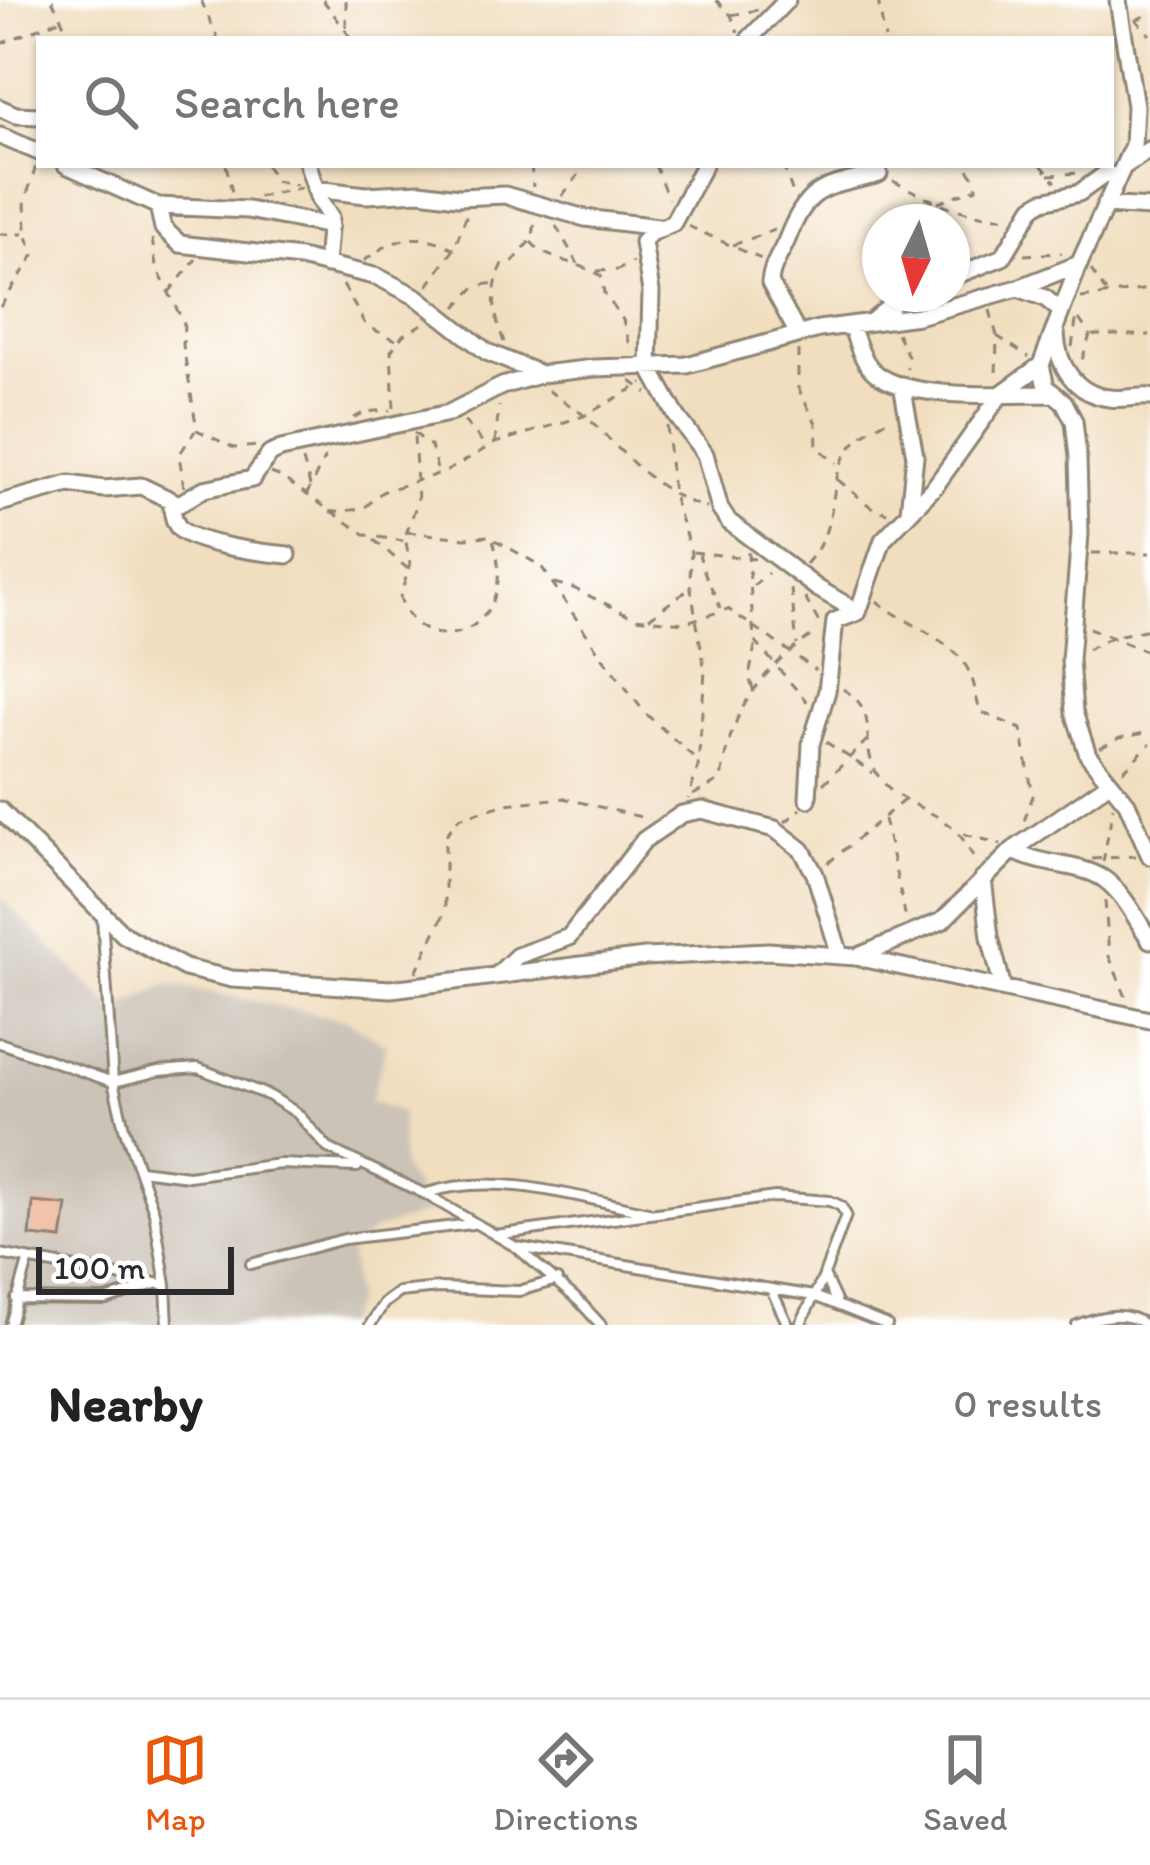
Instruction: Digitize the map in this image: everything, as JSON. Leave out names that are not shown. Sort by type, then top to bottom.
[{"type":"street","points":[[1118,0],[1136,106],[1133,145],[1105,205],[1056,347],[1068,375],[1088,392],[1110,398],[1150,398]]},
{"type":"street","points":[[747,36],[782,6]]},
{"type":"street","points":[[0,108],[36,116]]},
{"type":"street","points":[[0,136],[36,151]]},
{"type":"street","points":[[970,271],[1009,252],[1026,217],[1043,200],[1086,189],[1099,177],[1122,171],[1147,156]]},
{"type":"street","points":[[72,168],[158,210],[246,202],[330,226]]},
{"type":"street","points":[[308,168],[309,188],[330,217],[326,265]]},
{"type":"street","points":[[643,249],[650,233],[673,222],[702,168]]},
{"type":"street","points":[[798,334],[770,283],[803,202],[821,190],[879,174]]},
{"type":"street","points":[[309,188],[348,194],[494,195],[624,224],[673,222]]},
{"type":"street","points":[[1105,205],[1150,208]]},
{"type":"street","points":[[158,210],[164,228],[180,244],[300,258],[378,278],[418,297],[507,362],[538,375]]},
{"type":"street","points":[[624,224],[643,249],[651,292],[650,370],[705,454],[720,509],[748,538],[858,612]]},
{"type":"street","points":[[288,555],[264,554],[187,533],[173,518],[180,501],[204,489],[251,479],[270,454],[332,438],[412,428],[456,412],[502,386],[538,375],[687,365],[798,334],[893,320],[983,298],[1081,268]]},
{"type":"street","points":[[1018,288],[1068,310]]},
{"type":"street","points":[[808,799],[812,744],[830,680],[829,624],[858,612],[883,540],[937,485],[998,393],[1040,366],[1068,310]]},
{"type":"street","points":[[871,322],[883,312]]},
{"type":"street","points":[[851,325],[875,374],[902,385],[1052,394],[1064,402],[1074,421],[1080,501],[1070,660],[1074,712],[1088,755],[1138,822],[1150,856]]},
{"type":"street","points":[[1040,366],[1052,394]]},
{"type":"street","points":[[902,385],[915,456],[904,516]]},
{"type":"street","points":[[0,503],[69,484],[104,489],[141,486],[180,501]]},
{"type":"street","points":[[848,956],[942,921],[1013,850],[1113,788]]},
{"type":"street","points":[[496,975],[518,956],[576,931],[614,874],[685,807],[775,829],[802,850],[848,956]]},
{"type":"street","points":[[0,810],[102,915],[153,952],[185,968],[232,979],[347,989],[719,951],[848,956],[1150,1020]]},
{"type":"street","points":[[1013,850],[1028,859],[1102,877],[1150,940]]},
{"type":"street","points":[[983,879],[1003,988]]},
{"type":"lane","points":[[102,915],[113,1082],[154,1212],[168,1325]]},
{"type":"lane","points":[[0,1043],[113,1082],[182,1067],[215,1072],[287,1105],[328,1148],[425,1194],[516,1247],[601,1325]]},
{"type":"lane","points":[[139,1170],[188,1176],[280,1164],[365,1167]]},
{"type":"lane","points":[[425,1194],[467,1184],[495,1184],[655,1214]]},
{"type":"lane","points":[[495,1234],[776,1197],[830,1201],[841,1206],[846,1216],[800,1325]]},
{"type":"lane","points":[[251,1264],[344,1239],[473,1224]]},
{"type":"lane","points":[[516,1247],[814,1295],[887,1325]]},
{"type":"lane","points":[[0,1254],[161,1284]]},
{"type":"lane","points":[[10,1325],[28,1262]]},
{"type":"lane","points":[[824,1275],[836,1301]]},
{"type":"lane","points":[[370,1325],[384,1303],[399,1292],[438,1288],[519,1291],[557,1280]]},
{"type":"lane","points":[[16,1299],[106,1300],[161,1284]]},
{"type":"lane","points":[[770,1288],[788,1325]]},
{"type":"lane","points":[[1077,1325],[1118,1315],[1145,1325]]},
{"type":"path","points":[[52,0],[69,36]]},
{"type":"path","points":[[201,0],[217,36]]},
{"type":"path","points":[[323,0],[350,36]]},
{"type":"path","points":[[346,0],[346,27]]},
{"type":"path","points":[[716,0],[742,36]]},
{"type":"path","points":[[878,0],[884,36]]},
{"type":"path","points":[[730,15],[782,6]]},
{"type":"path","points":[[1136,20],[1150,13]]},
{"type":"path","points":[[0,44],[59,20]]},
{"type":"path","points":[[0,307],[6,304],[14,280],[32,262],[26,192],[36,168]]},
{"type":"path","points":[[226,168],[231,195]]},
{"type":"path","points":[[268,168],[276,181],[309,188]]},
{"type":"path","points":[[532,168],[540,204],[578,264]]},
{"type":"path","points":[[540,204],[564,195],[584,168]]},
{"type":"path","points":[[656,168],[673,222],[774,265]]},
{"type":"path","points":[[785,168],[790,188],[803,202]]},
{"type":"path","points":[[936,202],[977,188],[967,168]]},
{"type":"path","points":[[1043,168],[1071,195]]},
{"type":"path","points":[[1049,175],[1071,172],[1099,177]]},
{"type":"path","points":[[879,174],[936,202],[983,217],[1026,217]]},
{"type":"path","points":[[231,195],[246,202],[309,188]]},
{"type":"path","points":[[231,195],[246,202]]},
{"type":"path","points":[[418,297],[454,249],[471,197]]},
{"type":"path","points":[[507,362],[495,316],[495,283],[503,264],[513,262],[530,241],[540,204]]},
{"type":"path","points":[[158,210],[152,254],[184,324],[197,430],[179,455],[180,501]]},
{"type":"path","points":[[733,244],[793,224]]},
{"type":"path","points":[[0,234],[26,234]]},
{"type":"path","points":[[352,270],[385,244],[416,236],[454,249]]},
{"type":"path","points":[[330,512],[356,512],[382,492],[438,475],[495,443],[584,416],[650,370],[634,356],[623,320],[605,296],[604,280],[595,271],[542,254],[530,241]]},
{"type":"path","points":[[169,292],[205,249]]},
{"type":"path","points":[[595,271],[624,268],[643,249]]},
{"type":"path","points":[[1009,252],[1062,253],[1081,268],[1086,266],[1106,292]]},
{"type":"path","points":[[326,265],[342,281],[366,326],[398,340]]},
{"type":"path","points":[[438,475],[431,446],[394,410],[389,364],[398,340],[458,306],[476,286],[495,283]]},
{"type":"path","points":[[1068,375],[1068,310],[1082,287]]},
{"type":"path","points":[[1068,310],[1106,292],[1150,289]]},
{"type":"path","points":[[983,298],[997,336],[998,393]]},
{"type":"path","points":[[1068,310],[1090,334],[1150,335]]},
{"type":"path","points":[[893,320],[908,356],[902,385]]},
{"type":"path","points":[[798,334],[798,388],[816,423],[818,447],[839,464]]},
{"type":"path","points":[[1068,375],[1082,363],[1090,334]]},
{"type":"path","points":[[997,336],[1040,366]]},
{"type":"path","points":[[538,375],[673,495],[720,509]]},
{"type":"path","points":[[495,443],[502,386]]},
{"type":"path","points":[[667,400],[673,495],[691,553],[690,587],[705,671],[698,761],[685,807]]},
{"type":"path","points":[[347,422],[365,412],[394,410]]},
{"type":"path","points":[[456,412],[487,447]]},
{"type":"path","points":[[797,574],[828,534],[839,464],[866,430],[904,413]]},
{"type":"path","points":[[412,428],[418,482],[415,517],[405,541],[409,570],[400,597],[412,619],[429,632],[461,632],[482,620],[496,601],[501,568],[493,538]]},
{"type":"path","points":[[197,430],[234,448],[271,443]]},
{"type":"path","points":[[306,496],[332,438]]},
{"type":"path","points":[[293,447],[306,466],[310,488]]},
{"type":"path","points":[[257,472],[281,476],[371,537],[409,570]]},
{"type":"path","points":[[838,480],[871,507],[904,516]]},
{"type":"path","points":[[407,532],[493,538],[541,566],[645,713],[698,761]]},
{"type":"path","points":[[371,537],[405,541]]},
{"type":"path","points":[[748,538],[755,643],[749,677],[754,690]]},
{"type":"path","points":[[691,553],[748,558]]},
{"type":"path","points":[[699,553],[701,569],[714,586],[721,609]]},
{"type":"path","points":[[1079,554],[1150,554]]},
{"type":"path","points":[[752,587],[771,569]]},
{"type":"path","points":[[685,807],[721,780],[733,720],[754,690],[791,650],[829,624],[791,578],[797,645]]},
{"type":"path","points":[[554,583],[646,620],[683,622],[721,609],[734,612],[863,705],[877,775]]},
{"type":"path","points":[[646,620],[690,587]]},
{"type":"path","points":[[867,592],[965,664],[980,712],[1021,729],[1033,796],[1022,827]]},
{"type":"path","points":[[1072,617],[1150,653]]},
{"type":"path","points":[[683,622],[699,633]]},
{"type":"path","points":[[1070,660],[1112,637],[1150,629]]},
{"type":"path","points":[[755,643],[777,664],[819,721],[821,737],[905,799],[947,822],[960,834],[983,879]]},
{"type":"path","points":[[1088,755],[1120,738],[1150,732]]},
{"type":"path","points":[[775,829],[868,738]]},
{"type":"path","points":[[1103,856],[1113,788],[1150,744]]},
{"type":"path","points":[[411,986],[446,912],[446,836],[459,818],[506,804],[563,798],[640,814],[657,830]]},
{"type":"path","points":[[815,874],[905,799]]},
{"type":"path","points":[[884,819],[909,937]]},
{"type":"path","points":[[960,834],[979,835],[1013,850]]},
{"type":"path","points":[[1064,868],[1103,856],[1150,856]]},
{"type":"path","points":[[1102,877],[1109,956],[1132,1015]]},
{"type":"shaded area","points":[[0,897],[114,1010],[168,984],[347,1020],[387,1045],[370,1101],[401,1112],[402,1168],[432,1212],[376,1229],[350,1250],[355,1301],[344,1325],[0,1325]]},
{"type":"building","points":[[33,1202],[67,1205],[62,1239],[30,1236]]}]
